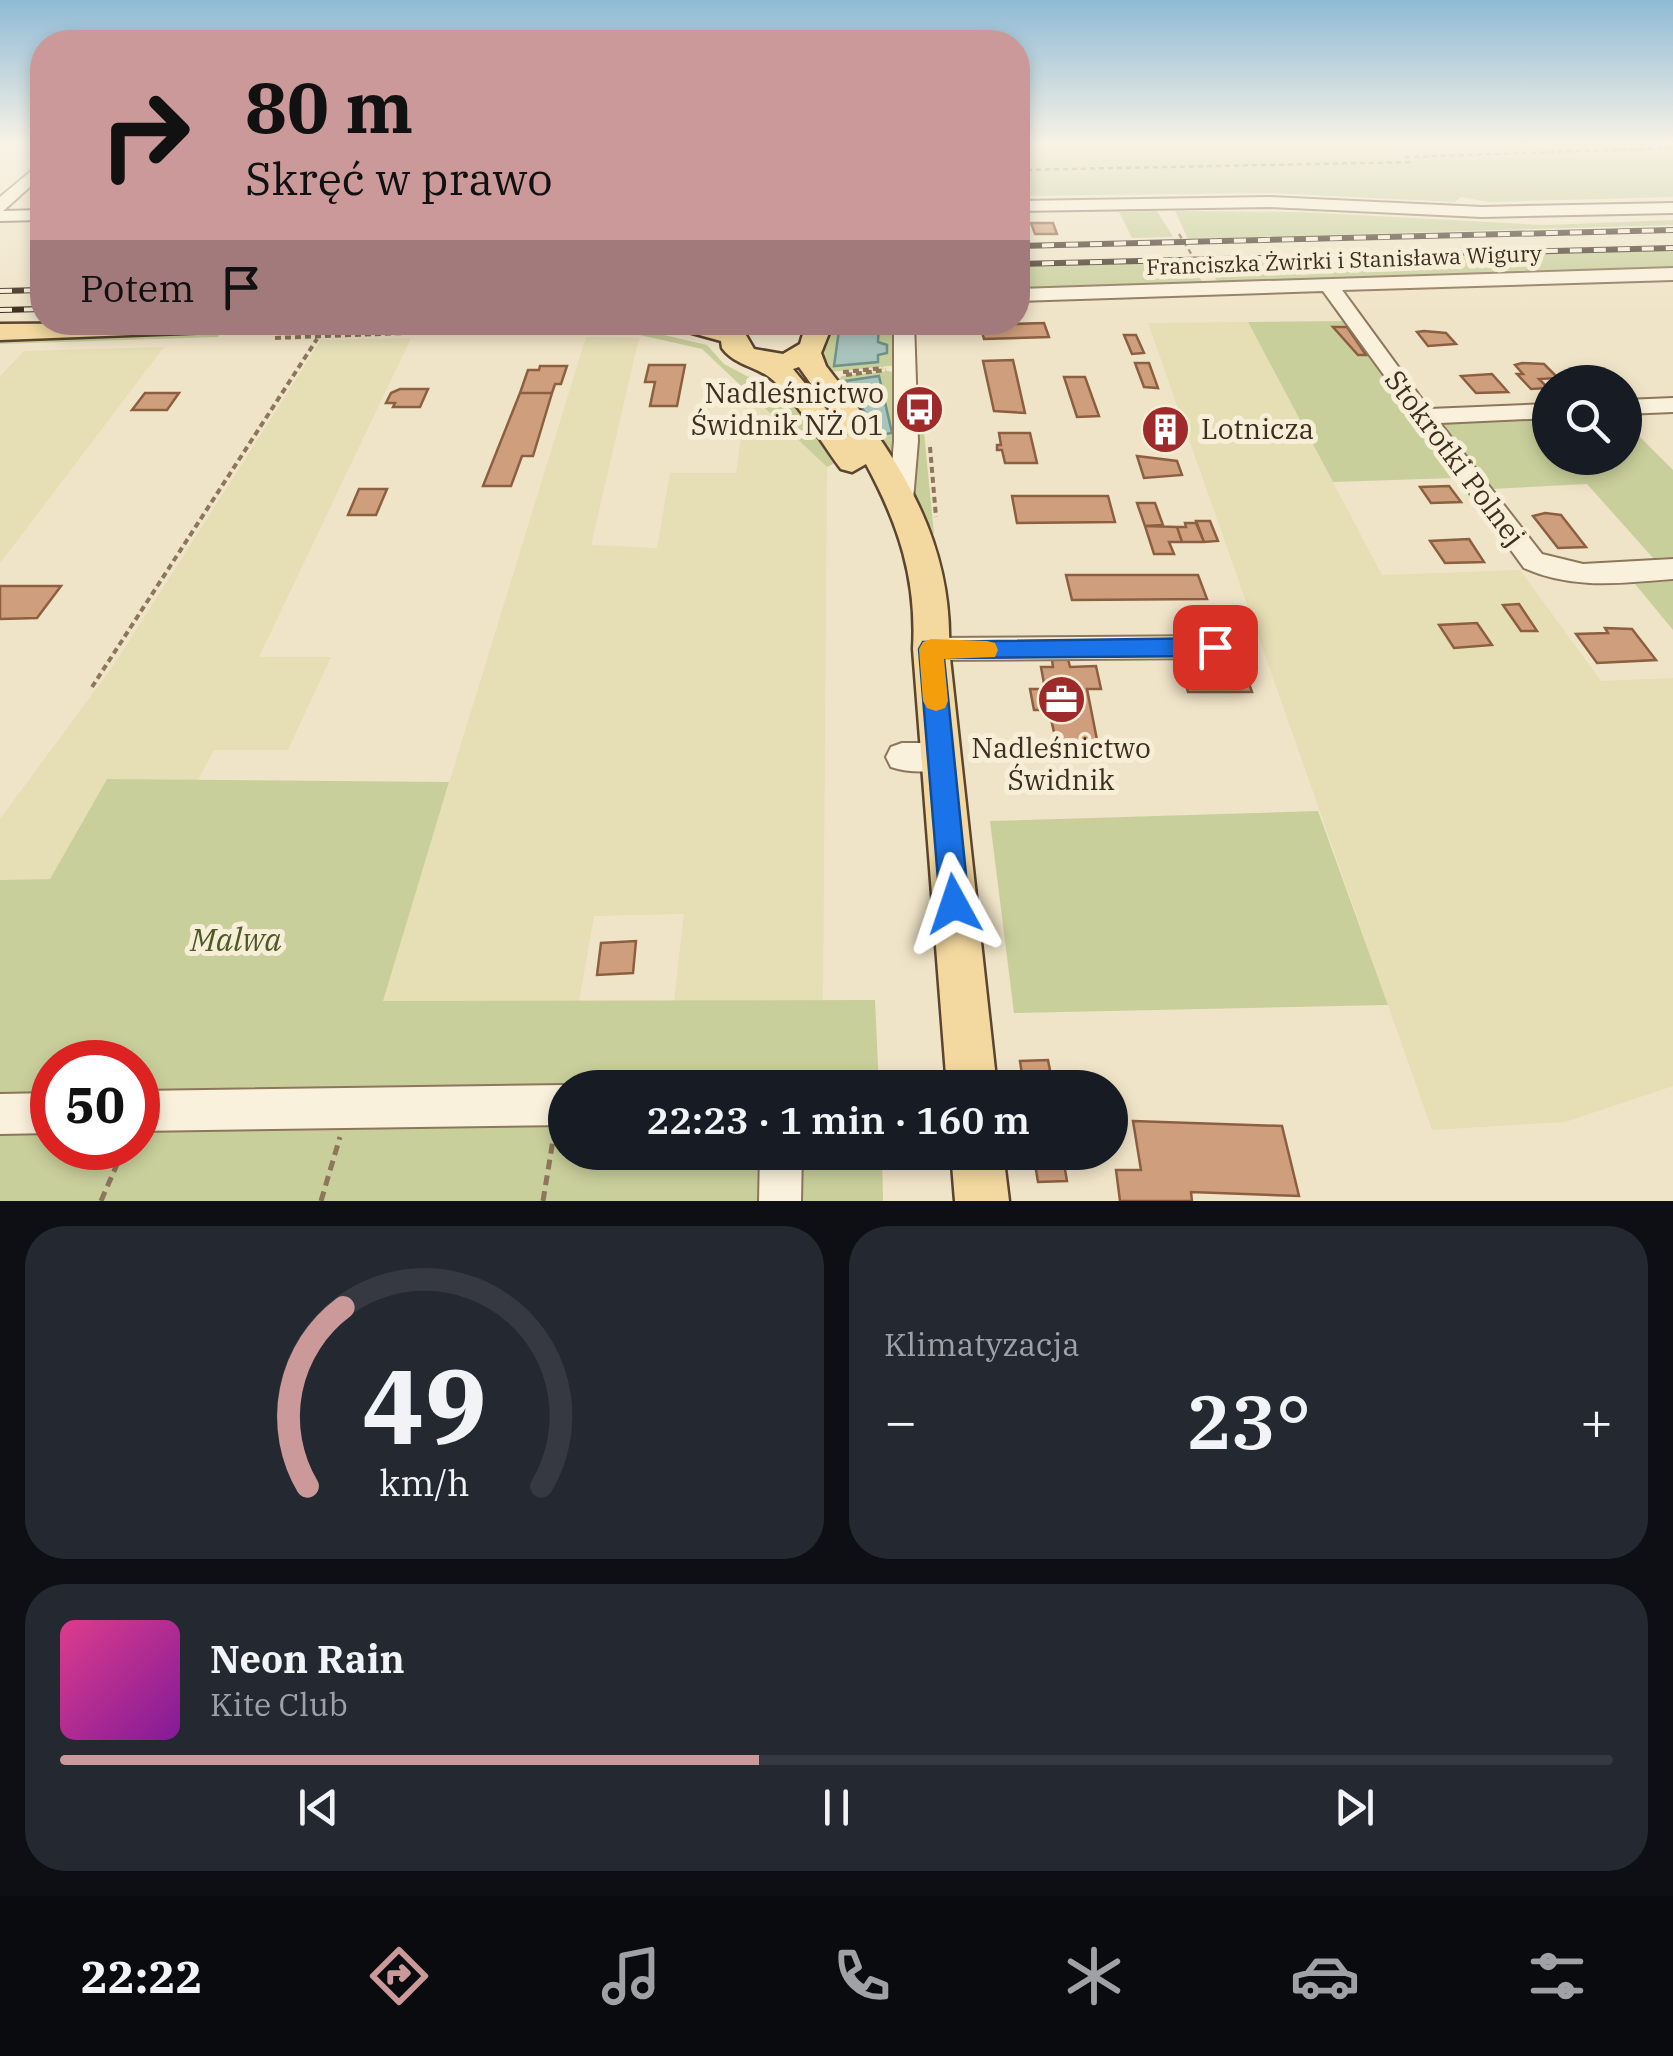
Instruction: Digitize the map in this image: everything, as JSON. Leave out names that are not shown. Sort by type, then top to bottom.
[{"type":"main road","points":[[0,332],[30,332]]},
{"type":"main road","points":[[737,335],[734,345],[741,354],[769,363],[787,378],[896,526],[914,574],[931,649]]},
{"type":"main road","points":[[769,363],[793,360],[815,347],[900,500],[924,556],[934,628],[922,757],[969,1070]]},
{"type":"main road","points":[[979,1170],[982,1201]]},
{"type":"street","points":[[1030,206],[1289,203],[1482,212],[1673,208]]},
{"type":"street","points":[[0,216],[30,215]]},
{"type":"street","name":"Franciszka Żwirki i Stanisława Wigury","points":[[1030,294],[1673,274]]},
{"type":"street","name":"Stokrotki Polnej","points":[[1330,286],[1423,417],[1533,560],[1547,568],[1575,574],[1673,569]]},
{"type":"street","points":[[900,500],[906,441],[904,335]]},
{"type":"street","points":[[1642,406],[1673,405]]},
{"type":"street","points":[[1423,417],[1532,412]]},
{"type":"street","points":[[931,649],[1215,647]]},
{"type":"street","points":[[160,1111],[548,1105]]},
{"type":"street","points":[[0,1114],[30,1113]]},
{"type":"street","points":[[780,1201],[781,1170]]},
{"type":"path","points":[[1180,234],[1204,275]]},
{"type":"path","points":[[92,687],[300,360],[318,339]]},
{"type":"path","points":[[815,347],[904,365]]},
{"type":"path","points":[[321,1201],[348,1108]]},
{"type":"path","points":[[101,1201],[114,1170]]},
{"type":"path","points":[[543,1201],[549,1170]]},
{"type":"shaded area","points":[[1248,322],[1382,575],[1520,570],[1601,681],[1673,678],[1673,1086],[1565,1122],[1432,1130],[1148,323]]},
{"type":"shaded area","points":[[586,337],[639,338],[591,545],[657,548],[670,473],[736,473],[747,393],[827,467],[823,1000],[674,1001],[684,914],[594,916],[579,1001],[382,1001]]},
{"type":"shaded area","points":[[411,338],[259,657],[331,657],[288,750],[214,750],[198,780],[107,779],[50,879],[0,880],[0,819],[113,666],[321,340]]},
{"type":"shaded area","points":[[164,347],[0,563],[0,376],[24,351]]},
{"type":"green space","points":[[1477,200],[1560,200],[1488,202]]},
{"type":"green space","points":[[1157,211],[1173,237],[1132,238],[1119,212]]},
{"type":"green space","points":[[1175,211],[1301,212],[1545,225],[1673,220],[1673,225],[1188,239]]},
{"type":"green space","points":[[1673,249],[1673,269],[1221,285],[1200,262]]},
{"type":"green space","points":[[1189,262],[1202,281],[1200,286],[1030,290],[1030,267]]},
{"type":"green space","points":[[1343,321],[1455,478],[1333,482],[1248,322]]},
{"type":"green space","points":[[110,335],[219,335],[0,344],[0,339]]},
{"type":"green space","points":[[640,335],[664,335],[707,345],[724,364],[764,385],[775,398],[785,395],[841,460],[827,467],[702,349]]},
{"type":"green space","points":[[828,335],[895,335],[898,365],[829,372],[822,352]]},
{"type":"green space","points":[[889,371],[897,375],[898,477],[837,381],[842,376]]},
{"type":"green space","points":[[1532,419],[1532,475],[1642,475],[1642,439],[1673,470],[1673,557],[1653,558],[1587,484],[1491,489],[1440,423]]},
{"type":"green space","points":[[917,428],[924,432],[934,534],[928,533],[911,503]]},
{"type":"green space","points":[[1673,581],[1673,630],[1635,584]]},
{"type":"green space","name":"Malwa","points":[[107,779],[449,782],[383,1001],[875,1000],[878,1070],[548,1070],[548,1170],[882,1170],[883,1201],[0,1201],[0,880],[50,879]]},
{"type":"green space","points":[[1318,811],[1388,1005],[1014,1013],[990,821]]},
{"type":"water","points":[[838,335],[878,335],[878,342],[887,345],[887,353],[878,355],[878,362],[834,366]]},
{"type":"water","points":[[879,376],[892,433],[879,435],[845,381]]},
{"type":"building","points":[[1031,223],[1053,223],[1057,234],[1035,234]]},
{"type":"building","points":[[1030,323],[1044,323],[1049,337],[984,339],[983,335],[1030,335]]},
{"type":"building","points":[[1333,327],[1347,327],[1366,355],[1358,355]]},
{"type":"building","points":[[1417,332],[1446,333],[1456,344],[1428,346]]},
{"type":"building","points":[[1124,335],[1136,335],[1144,353],[1132,354]]},
{"type":"building","points":[[1013,360],[1025,413],[994,411],[983,361]]},
{"type":"building","points":[[1135,363],[1149,363],[1158,388],[1144,387]]},
{"type":"building","points":[[1522,363],[1545,365],[1532,365],[1531,389],[1517,374],[1523,374],[1515,365]]},
{"type":"building","points":[[649,365],[685,365],[677,406],[650,406],[655,382],[645,382]]},
{"type":"building","points":[[540,366],[567,366],[561,384],[555,384],[552,393],[520,393],[528,370],[539,370]]},
{"type":"building","points":[[1492,374],[1508,392],[1476,393],[1461,376]]},
{"type":"building","points":[[1064,377],[1085,377],[1099,416],[1077,417]]},
{"type":"building","points":[[400,389],[428,389],[420,407],[393,407],[395,403],[386,403],[391,393]]},
{"type":"building","points":[[145,393],[179,393],[167,410],[132,410]]},
{"type":"building","points":[[520,393],[552,393],[533,456],[522,456],[511,486],[483,486]]},
{"type":"building","points":[[999,433],[1030,433],[1037,463],[1005,463],[1002,450],[997,450],[997,445],[1001,445]]},
{"type":"building","points":[[1137,456],[1177,461],[1182,475],[1144,478]]},
{"type":"building","points":[[1449,486],[1461,502],[1431,503],[1420,487]]},
{"type":"building","points":[[359,489],[387,489],[376,515],[348,515]]},
{"type":"building","points":[[1012,496],[1108,496],[1115,522],[1017,523]]},
{"type":"building","points":[[1137,503],[1155,503],[1163,525],[1145,526]]},
{"type":"building","points":[[1561,515],[1586,547],[1558,548],[1533,516]]},
{"type":"building","points":[[1196,521],[1210,521],[1218,541],[1204,542]]},
{"type":"building","points":[[1185,523],[1196,523],[1204,542],[1182,542],[1177,527],[1186,527]]},
{"type":"building","points":[[1145,526],[1177,527],[1182,542],[1169,542],[1174,554],[1154,554]]},
{"type":"building","points":[[1469,539],[1484,562],[1445,563],[1430,541]]},
{"type":"building","points":[[1066,575],[1198,575],[1207,599],[1072,600]]},
{"type":"building","points":[[0,586],[61,586],[37,618],[0,619]]},
{"type":"building","points":[[1519,604],[1537,631],[1521,631],[1503,605]]},
{"type":"building","points":[[1477,623],[1492,645],[1454,648],[1439,625]]},
{"type":"building","points":[[1605,628],[1632,629],[1656,660],[1597,663],[1576,634],[1608,633]]},
{"type":"building","name":"Nadleśnictwo Świdnik","points":[[1068,659],[1070,667],[1096,666],[1101,689],[1087,689],[1099,750],[1058,750],[1049,710],[1034,710],[1030,689],[1045,689],[1041,667],[1053,667],[1052,660]]},
{"type":"building","points":[[1183,674],[1246,675],[1252,692],[1188,692]]},
{"type":"building","points":[[636,941],[633,973],[597,975],[601,943]]},
{"type":"building","points":[[1048,1060],[1050,1070],[1021,1070],[1020,1061]]},
{"type":"building","points":[[1133,1121],[1282,1126],[1299,1196],[1191,1192],[1192,1201],[1120,1201],[1116,1170],[1141,1170]]},
{"type":"building","points":[[1036,1170],[1065,1170],[1067,1181],[1038,1182]]},
{"type":"railway","points":[[1030,246],[1673,230]]},
{"type":"railway","points":[[1030,264],[1673,248]]},
{"type":"railway","points":[[0,291],[30,290]]},
{"type":"railway","points":[[0,310],[30,309]]},
{"type":"slow traffic","points":[[936,701],[931,649],[987,650]]},
{"type":"place","name":"Nadleśnictwo Świdnik NŻ 01","points":[[919,409]]},
{"type":"place","name":"Lotnicza","points":[[1166,429]]},
{"type":"place","name":"Nadleśnictwo Świdnik","points":[[1061,700]]},
{"type":"route","points":[[954,904],[931,649],[1215,647]]}]
